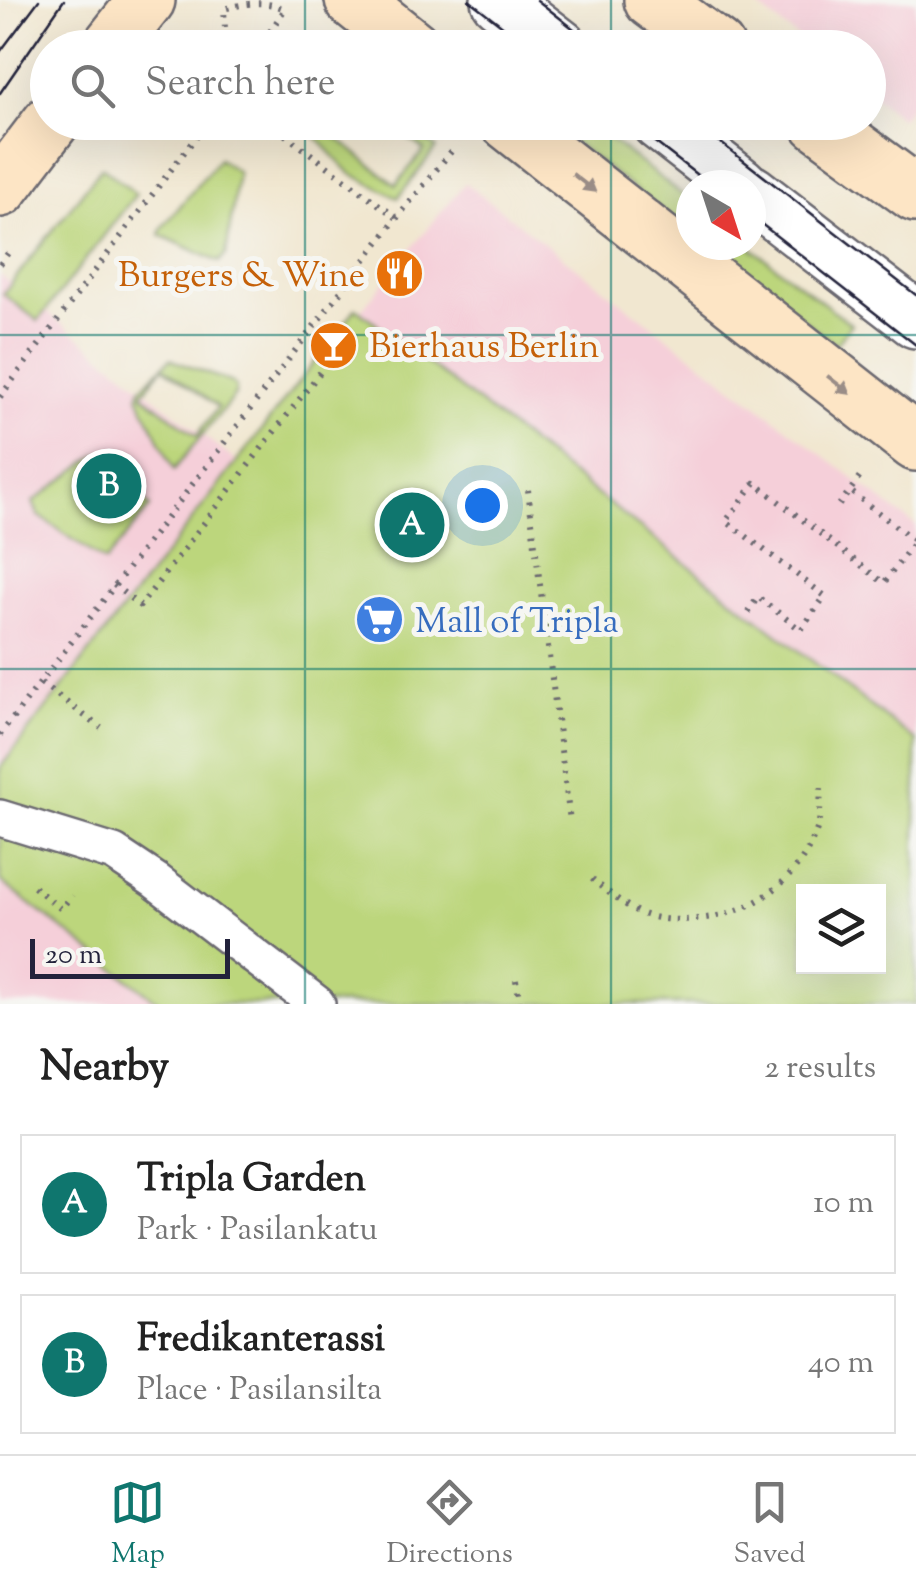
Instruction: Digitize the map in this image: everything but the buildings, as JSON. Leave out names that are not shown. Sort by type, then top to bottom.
[{"type":"street","points":[[124,30],[147,0]]},
{"type":"street","points":[[353,0],[390,30]]},
{"type":"street","points":[[500,0],[538,30]]},
{"type":"street","points":[[652,0],[693,30]]},
{"type":"street","points":[[0,189],[37,140]]},
{"type":"street","points":[[529,140],[893,454]]},
{"type":"street","points":[[682,140],[721,170]]},
{"type":"street","points":[[842,140],[916,194]]},
{"type":"street","points":[[766,205],[916,320]]},
{"type":"lane","points":[[0,818],[114,853],[317,1004]]},
{"type":"path","points":[[225,30],[224,9],[272,2],[285,9],[271,30]]},
{"type":"path","points":[[0,397],[193,140]]},
{"type":"path","points":[[292,140],[396,218]]},
{"type":"path","points":[[0,735],[446,156]]},
{"type":"path","points":[[114,586],[140,606],[352,331]]},
{"type":"path","points":[[839,505],[893,454]]},
{"type":"path","points":[[748,612],[758,597],[801,630],[825,596],[726,521],[755,483],[884,583],[915,541],[850,491]]},
{"type":"path","points":[[528,490],[570,821]]},
{"type":"path","points":[[41,683],[102,728]]},
{"type":"path","points":[[592,879],[638,912],[672,921],[743,910],[777,890],[802,860],[818,825],[821,788]]},
{"type":"path","points":[[516,980],[520,1004]]},
{"type":"shaded area","points":[[749,0],[916,0],[916,99],[901,118],[886,106],[886,30],[788,30]]},
{"type":"shaded area","name":"Mall of Tripla","points":[[465,183],[916,526],[916,1004],[0,1004],[0,275],[237,462]]},
{"type":"green space","points":[[319,140],[340,140],[396,185],[424,150],[411,140],[425,140],[436,148],[398,198],[350,173]]},
{"type":"green space","points":[[570,140],[610,140],[676,190],[676,221]]},
{"type":"green space","points":[[219,159],[238,172],[226,255],[219,262],[160,235]]},
{"type":"green space","points":[[102,167],[136,194],[38,321],[3,294]]},
{"type":"green space","points":[[766,259],[851,324],[836,345],[726,260]]},
{"type":"green space","name":"Mall of Tripla","points":[[356,308],[916,741],[916,1004],[161,1004],[0,881],[0,768]]},
{"type":"green space","points":[[170,359],[233,383],[236,388],[235,395],[174,470],[138,396],[140,389]],"holes":[[[163,367],[218,407],[197,436],[142,394]]]},
{"type":"green space","points":[[98,454],[150,507],[105,562],[38,515],[33,502]]},
{"type":"tram line","points":[[0,52],[39,0]]},
{"type":"tram line","points":[[43,30],[64,0]]},
{"type":"tram line","points":[[469,0],[508,30]]},
{"type":"tram line","points":[[537,0],[575,30]]},
{"type":"tram line","points":[[0,93],[30,49]]},
{"type":"tram line","points":[[652,140],[691,170]]},
{"type":"tram line","points":[[717,140],[916,295]]},
{"type":"tram line","points":[[766,228],[916,345]]},
{"type":"place","name":"Burgers & Wine","points":[[400,274]]},
{"type":"place","name":"Bierhaus Berlin","points":[[334,345]]},
{"type":"place","name":"Fredikanterassi","points":[[109,486]]},
{"type":"place","name":"Tripla Garden","points":[[412,525]]},
{"type":"place","name":"Mall of Tripla","points":[[380,620]]}]
